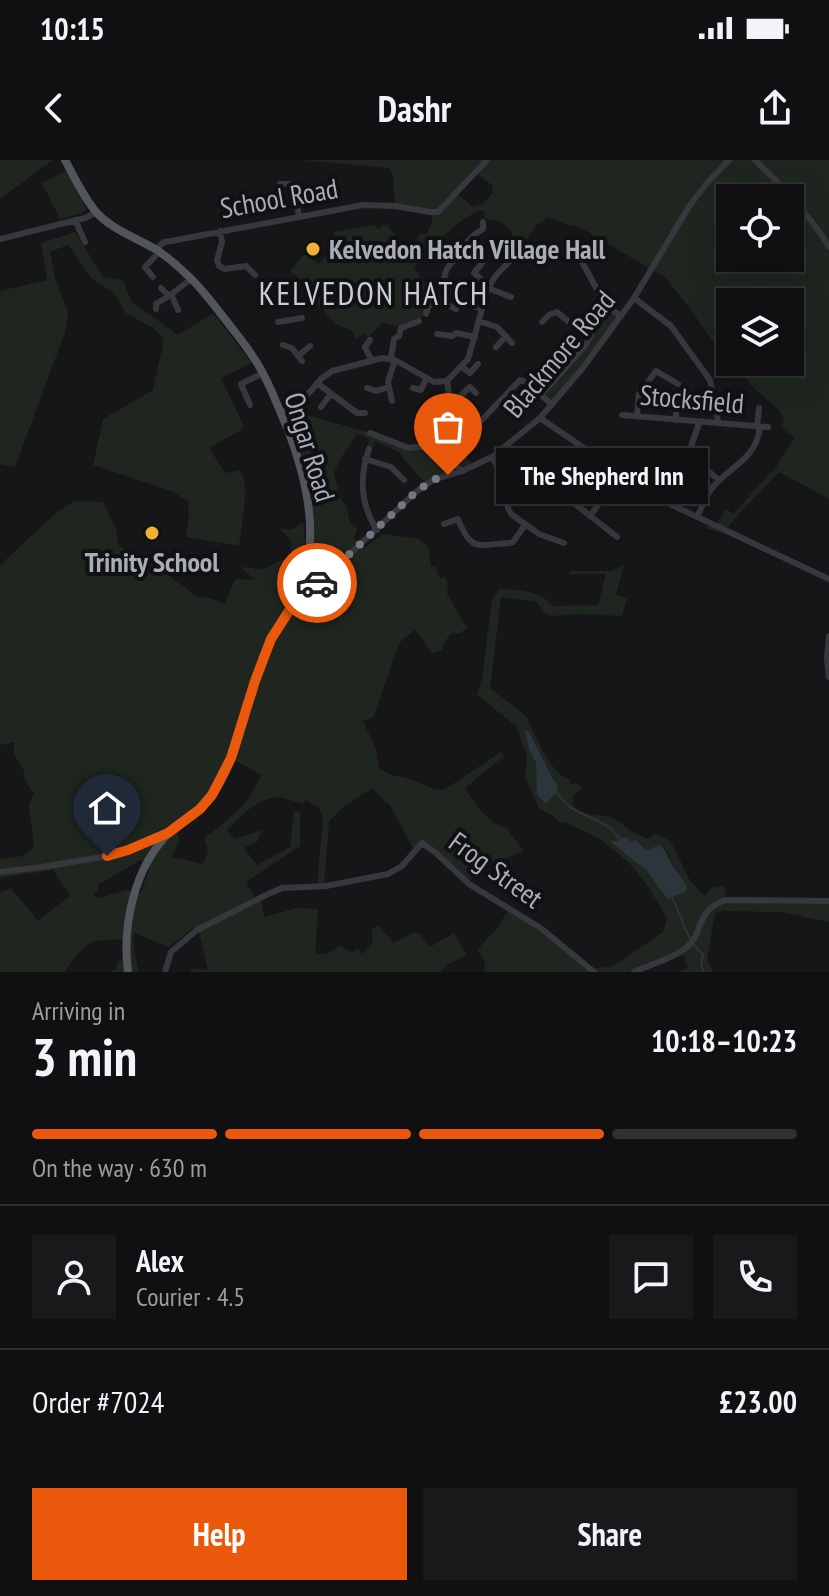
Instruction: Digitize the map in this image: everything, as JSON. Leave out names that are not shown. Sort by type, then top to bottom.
[{"type":"main road","name":"Ongar Road","points":[[65,160],[97,212],[117,228],[157,251],[191,279],[244,344],[263,373],[281,413],[309,510],[310,554],[303,581],[294,603],[271,639],[231,758],[212,795],[200,809],[156,843],[129,907],[128,972]]},
{"type":"street","name":"School Road","points":[[157,251],[164,242],[380,204],[438,212],[487,160]]},
{"type":"street","name":"Blackmore Road","points":[[303,581],[317,583],[324,578],[426,484],[492,457],[540,418],[582,370],[634,298],[690,205],[729,160]]},
{"type":"street","points":[[755,160],[815,223],[829,247]]},
{"type":"street","points":[[280,184],[294,187],[299,216]]},
{"type":"street","points":[[0,239],[92,216],[97,212]]},
{"type":"street","points":[[75,220],[85,242]]},
{"type":"street","points":[[482,309],[450,293],[444,279],[447,268],[466,242],[485,228]]},
{"type":"street","points":[[220,231],[222,242],[217,268],[246,266],[255,275]]},
{"type":"street","points":[[281,413],[301,402],[332,371],[372,361],[393,359],[434,382],[447,381],[468,359],[489,287],[513,258],[498,241]]},
{"type":"street","points":[[558,254],[566,244],[582,262],[606,306],[621,316]]},
{"type":"street","points":[[145,267],[157,251]]},
{"type":"street","points":[[479,257],[483,262],[474,273],[489,287],[511,297]]},
{"type":"street","points":[[138,261],[153,277]]},
{"type":"street","points":[[156,309],[156,304],[191,279]]},
{"type":"street","points":[[161,288],[170,295],[178,310]]},
{"type":"street","points":[[426,314],[431,299],[442,299],[450,293]]},
{"type":"street","points":[[634,298],[671,326],[710,380],[718,423]]},
{"type":"street","points":[[450,306],[456,309],[461,300]]},
{"type":"street","points":[[541,395],[585,346],[606,306]]},
{"type":"street","points":[[542,322],[554,312],[559,313],[588,338]]},
{"type":"street","points":[[278,322],[302,318]]},
{"type":"street","points":[[392,401],[389,376],[394,339],[399,336],[401,328],[419,321]]},
{"type":"street","points":[[479,321],[497,327],[512,343]]},
{"type":"street","points":[[437,334],[452,336],[456,333],[475,337]]},
{"type":"street","points":[[496,347],[506,336]]},
{"type":"street","points":[[370,340],[365,347],[372,361]]},
{"type":"street","points":[[283,345],[292,348],[300,358],[310,346]]},
{"type":"street","points":[[462,367],[470,373],[478,364]]},
{"type":"street","points":[[637,415],[639,394],[656,371],[678,384]]},
{"type":"street","points":[[250,405],[241,384],[263,373]]},
{"type":"street","points":[[413,388],[421,390],[424,377]]},
{"type":"street","points":[[462,417],[471,424],[478,424],[520,380],[526,381],[552,405]]},
{"type":"street","points":[[447,381],[449,394],[456,400],[470,387],[476,393]]},
{"type":"street","points":[[317,383],[344,408],[365,413]]},
{"type":"street","points":[[367,388],[376,391],[389,387]]},
{"type":"street","points":[[321,407],[331,394]]},
{"type":"street","points":[[676,400],[676,420]]},
{"type":"street","points":[[293,406],[297,412],[305,414]]},
{"type":"street","name":"Stocksfield","points":[[758,427],[759,408]]},
{"type":"street","name":"Stocksfield","points":[[622,415],[768,427]]},
{"type":"street","points":[[540,418],[657,498],[829,579]]},
{"type":"street","points":[[699,422],[690,456],[719,480]]},
{"type":"street","points":[[697,517],[719,480],[749,454],[757,440],[758,427]]},
{"type":"street","points":[[370,433],[409,448],[433,445],[462,471]]},
{"type":"street","points":[[369,449],[362,472],[363,499],[377,530]]},
{"type":"street","points":[[492,457],[502,475],[511,514],[539,534],[564,543]]},
{"type":"street","points":[[365,459],[391,467],[404,480]]},
{"type":"street","points":[[538,473],[617,537]]},
{"type":"street","points":[[590,516],[620,475]]},
{"type":"street","points":[[444,524],[461,518],[467,539],[480,545],[513,542],[525,525]]},
{"type":"street","points":[[829,636],[829,677]]},
{"type":"street","points":[[0,872],[114,855],[156,843]]},
{"type":"street","name":"Frog Street","points":[[165,972],[171,952],[187,938],[252,902],[282,888],[324,886],[388,874],[402,866],[422,843],[469,884],[542,929],[594,972]]},
{"type":"street","points":[[634,972],[688,947],[706,912],[725,900],[829,901]]},
{"type":"shaded area","points":[[0,160],[53,160],[0,199]]},
{"type":"shaded area","points":[[302,160],[829,160],[829,499],[779,472],[724,533],[704,528],[716,524],[726,509],[733,514],[776,467],[794,438],[782,428],[784,417],[752,387],[745,376],[804,376],[804,288],[716,288],[714,343],[666,278],[579,227],[548,217],[536,226],[526,240],[517,244],[506,226],[486,219],[485,212],[480,210],[444,236],[414,269],[428,292],[427,306],[421,317],[410,325],[382,323],[368,337],[364,334],[355,338],[353,331],[336,324],[302,287],[304,282],[290,271],[304,254],[319,264],[336,243],[334,232],[373,225],[379,229],[387,225],[402,243],[413,248],[420,233],[426,235],[432,222],[432,212],[395,206],[390,168]],"holes":[[[475,173],[492,185],[493,192],[483,204],[473,207],[457,193]]]},
{"type":"shaded area","points":[[68,170],[87,209],[60,219],[42,183]]},
{"type":"shaded area","points":[[75,232],[103,277],[123,280],[131,301],[178,335],[213,313],[252,363],[221,378],[244,426],[209,448],[225,473],[240,470],[243,477],[245,496],[239,546],[186,537],[188,502],[174,492],[93,465],[103,419],[153,390],[164,339],[153,328],[126,313],[114,293],[91,278],[68,245],[50,252],[55,278],[68,312],[65,332],[15,467],[0,464],[0,291],[47,280],[41,243]]},
{"type":"shaded area","points":[[606,306],[621,316],[552,405],[541,395],[585,346]]},
{"type":"shaded area","points":[[293,406],[300,413],[409,448],[431,445],[442,454],[452,444],[473,464],[455,465],[452,472],[424,482],[401,453],[375,441],[372,450],[366,448],[370,439],[357,434],[339,461],[334,473],[350,522],[357,528],[354,539],[359,546],[366,547],[383,534],[419,539],[429,548],[431,567],[436,567],[439,578],[445,576],[447,594],[467,628],[460,633],[452,633],[442,650],[432,653],[415,630],[401,641],[373,718],[363,721],[376,749],[379,768],[435,789],[444,790],[501,752],[504,756],[465,788],[478,808],[493,822],[506,828],[524,851],[489,864],[467,882],[423,844],[414,850],[389,803],[372,788],[343,807],[329,821],[324,886],[317,887],[323,818],[319,807],[306,800],[303,804],[284,798],[268,799],[252,807],[227,830],[234,839],[262,830],[257,842],[244,848],[257,865],[290,847],[294,811],[300,812],[300,846],[246,882],[257,902],[261,901],[264,917],[297,908],[318,909],[315,954],[327,954],[341,945],[351,953],[358,949],[362,954],[373,943],[371,929],[379,926],[394,943],[412,933],[419,933],[430,947],[454,933],[467,955],[440,972],[190,972],[192,968],[208,970],[199,932],[194,927],[169,947],[134,933],[133,946],[139,972],[109,972],[115,969],[119,961],[127,961],[126,939],[89,944],[78,953],[65,972],[0,972],[0,893],[11,888],[38,921],[70,896],[53,870],[0,878],[0,859],[23,856],[34,848],[29,805],[34,793],[14,755],[14,742],[0,745],[0,565],[56,513],[74,501],[103,502],[116,529],[119,546],[150,562],[198,597],[225,604],[235,579],[255,580],[241,567],[264,569],[290,556],[291,541],[279,528],[292,530],[303,522],[304,548],[296,589],[303,592],[316,583],[303,581],[309,510],[281,413]],"holes":[[[228,756],[261,775],[251,795],[204,838],[208,851],[203,864],[172,857],[179,840],[178,829],[212,795]],[[140,860],[150,866],[141,893],[127,890],[98,898],[93,896],[98,885]]]},
{"type":"shaded area","points":[[624,565],[616,595],[627,598],[622,616],[551,616],[537,602],[501,597],[490,688],[527,717],[551,764],[570,779],[570,784],[577,783],[582,789],[573,796],[573,806],[589,814],[615,819],[648,839],[655,834],[663,837],[673,846],[690,880],[705,896],[711,888],[725,886],[725,900],[829,901],[829,922],[781,912],[715,913],[707,960],[713,972],[679,972],[688,967],[682,952],[634,972],[484,972],[485,961],[477,950],[509,909],[542,929],[590,969],[613,966],[663,932],[667,919],[629,863],[600,839],[559,822],[539,808],[525,777],[527,756],[516,726],[477,695],[492,599],[500,589],[536,594],[553,606],[598,605],[606,574],[569,574],[570,571],[611,571]],"holes":[[[636,840],[645,849],[661,844],[687,886],[667,899],[647,871],[612,843]]]},
{"type":"shaded area","points":[[528,730],[557,783],[558,791],[546,804],[537,794],[536,763],[529,749],[525,732]]},
{"type":"shaded area","points":[[625,837],[632,842],[636,840],[649,850],[660,844],[687,886],[685,892],[667,899],[647,871],[612,843]]},
{"type":"waterway","points":[[557,792],[568,805],[603,823],[619,838]]},
{"type":"waterway","points":[[671,896],[688,935],[703,954],[701,966],[704,972]]},
{"type":"way so far","points":[[317,583],[417,491],[433,480],[448,475]]},
{"type":"place","name":"Kelvedon Hatch Village Hall","points":[[313,249]]},
{"type":"place","name":"The Shepherd Inn","points":[[448,475]]},
{"type":"place","name":"Trinity School","points":[[152,533]]},
{"type":"district","name":"KELVEDON HATCH","points":[[374,294]]},
{"type":"route","points":[[107,856],[168,833],[200,809],[212,795],[231,758],[271,639],[294,603],[303,581],[317,583]]}]
